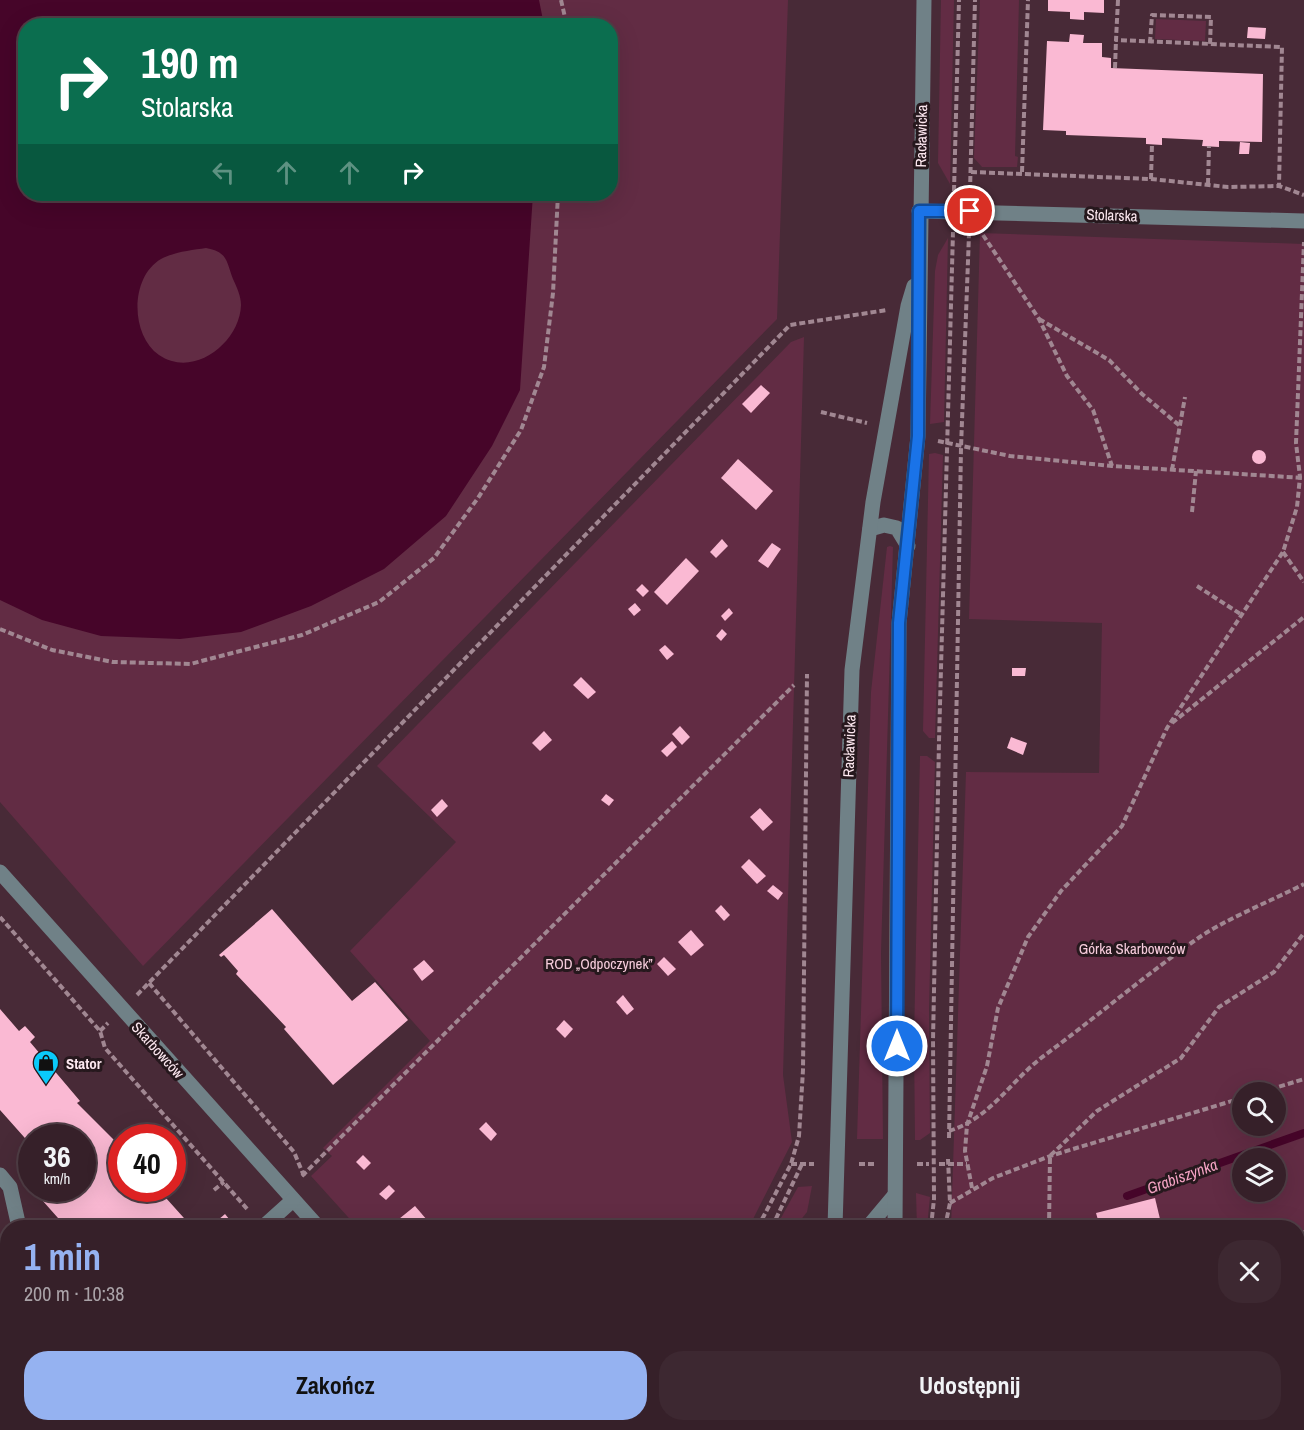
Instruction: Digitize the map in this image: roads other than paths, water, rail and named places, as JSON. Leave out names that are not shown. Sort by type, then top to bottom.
[{"type":"street","name":"Racławicka","points":[[895,1220],[899,623],[909,546],[918,436],[919,211],[924,0]]},
{"type":"street","name":"Stolarska","points":[[919,211],[1304,221]]},
{"type":"street","name":"Racławicka","points":[[835,1220],[852,670],[870,529],[908,306],[919,271]]},
{"type":"street","points":[[870,529],[884,525],[897,528],[909,546]]},
{"type":"street","name":"Skarbowców","points":[[0,872],[311,1220]]},
{"type":"street","points":[[0,1175],[10,1187],[17,1220]]},
{"type":"street","points":[[262,1220],[289,1196]]},
{"type":"street","points":[[874,1220],[894,1196]]},
{"type":"waterway","name":"Grabiszynka","points":[[1127,1196],[1304,1133]]},
{"type":"place","name":"Stator","points":[[46,1086]]},
{"type":"park label","name":"Górka Skarbowców","points":[[1132,948]]},
{"type":"park label","name":"ROD „Odpoczynek”","points":[[599,963]]}]
